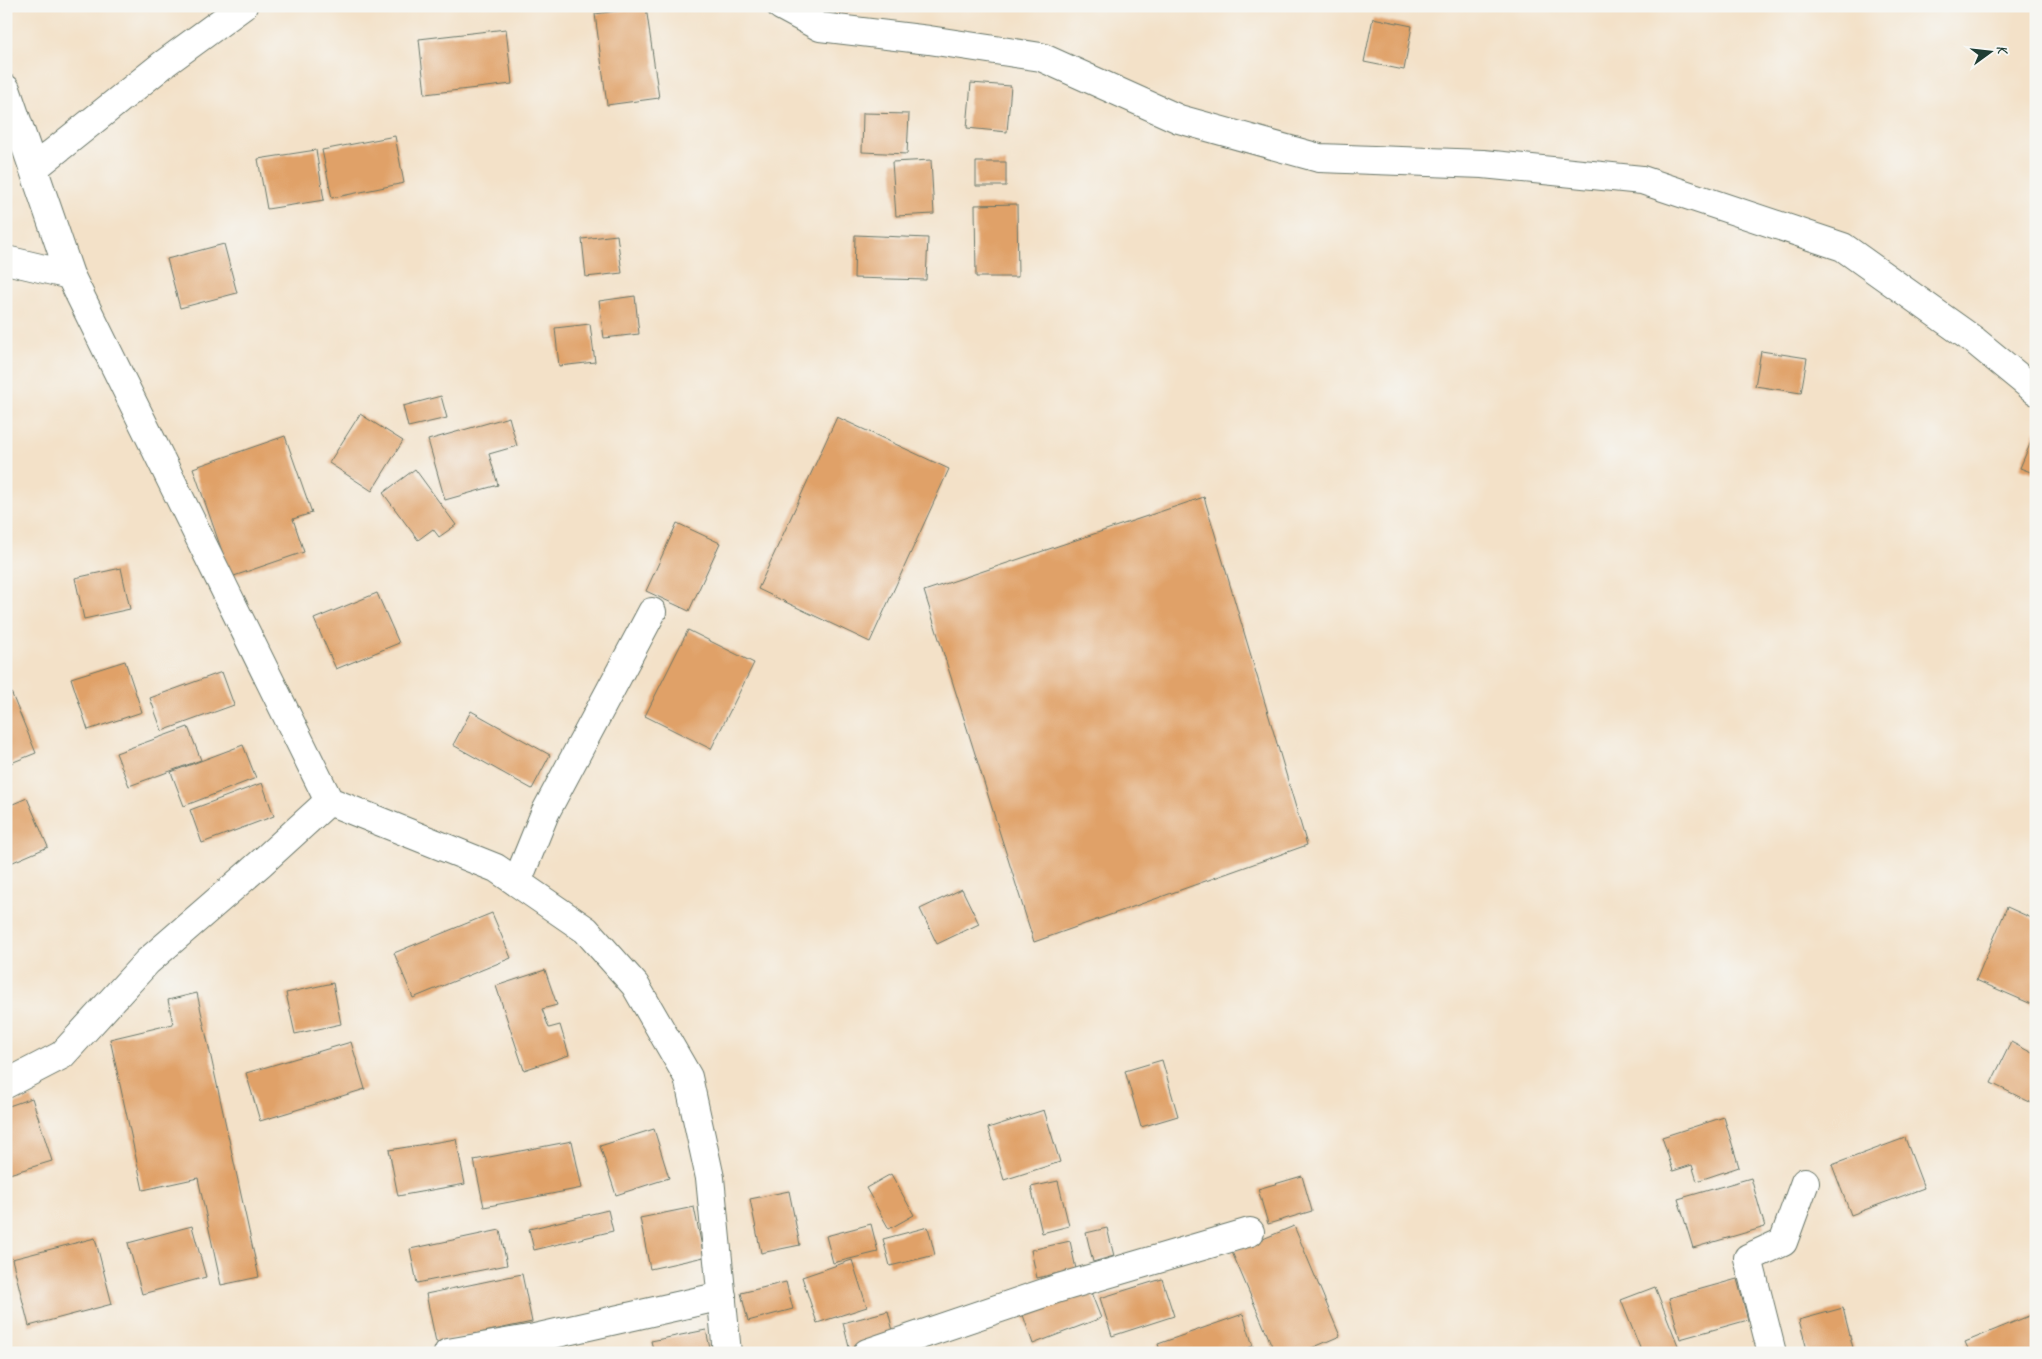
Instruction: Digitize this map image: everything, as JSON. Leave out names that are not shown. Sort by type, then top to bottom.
[{"type":"street","points":[[34,168],[165,63],[243,6]]},
{"type":"street","points":[[781,6],[820,27],[929,40],[1042,57],[1178,119],[1319,158],[1483,164],[1642,180],[1843,247],[1975,340],[2036,391]]},
{"type":"street","points":[[6,89],[70,275],[329,801],[496,868],[586,930],[635,985],[688,1077],[710,1178],[728,1353]]},
{"type":"street","points":[[6,260],[70,275]]},
{"type":"street","points":[[517,882],[545,812],[652,612]]},
{"type":"street","points":[[6,1084],[62,1055],[148,962],[329,801]]},
{"type":"street","points":[[1772,1353],[1748,1258],[1783,1242],[1805,1182]]},
{"type":"street","points":[[867,1353],[1060,1288],[1250,1232]]},
{"type":"street","points":[[448,1353],[535,1338],[722,1296]]},
{"type":"building","points":[[833,6],[866,6],[866,7],[836,16]]},
{"type":"building","points":[[646,7],[659,98],[607,105],[595,14]]},
{"type":"building","points":[[1373,18],[1412,26],[1404,70],[1364,62]]},
{"type":"building","points":[[506,29],[512,84],[425,94],[419,39]]},
{"type":"building","points":[[971,83],[1011,86],[1007,132],[967,128]]},
{"type":"building","points":[[863,113],[909,114],[907,154],[862,152]]},
{"type":"building","points":[[395,136],[404,183],[332,198],[322,150]]},
{"type":"building","points":[[316,150],[324,200],[267,209],[258,159]]},
{"type":"building","points":[[931,160],[934,214],[896,216],[892,162]]},
{"type":"building","points":[[976,162],[1006,162],[1006,186],[976,186]]},
{"type":"building","points":[[1017,204],[1018,277],[976,277],[975,205]]},
{"type":"building","points":[[617,235],[622,273],[586,277],[582,239]]},
{"type":"building","points":[[855,235],[928,238],[926,280],[854,278]]},
{"type":"building","points":[[224,244],[237,293],[180,308],[167,259]]},
{"type":"building","points":[[635,296],[639,334],[604,338],[599,301]]},
{"type":"building","points":[[590,324],[595,362],[559,366],[555,328]]},
{"type":"building","points":[[1761,351],[1807,358],[1801,393],[1755,386]]},
{"type":"building","points":[[441,396],[447,418],[408,427],[403,406]]},
{"type":"building","points":[[360,414],[403,441],[372,491],[329,463]]},
{"type":"building","points":[[509,417],[517,446],[489,454],[498,485],[445,500],[428,440]]},
{"type":"building","points":[[837,417],[949,469],[870,642],[758,589]]},
{"type":"building","points":[[2036,430],[2036,474],[2020,468]]},
{"type":"building","points":[[285,436],[312,513],[293,519],[304,552],[231,577],[193,468]]},
{"type":"building","points":[[415,469],[456,525],[439,537],[433,529],[418,540],[383,493]]},
{"type":"building","points":[[1204,497],[1307,845],[1034,942],[924,591]]},
{"type":"building","points":[[677,523],[720,543],[689,611],[646,591]]},
{"type":"building","points":[[121,568],[130,609],[84,619],[75,578]]},
{"type":"building","points":[[377,593],[399,643],[336,669],[314,619]]},
{"type":"building","points":[[688,630],[754,663],[711,749],[645,716]]},
{"type":"building","points":[[125,661],[142,712],[88,730],[71,678]]},
{"type":"building","points":[[222,672],[234,705],[162,731],[150,698]]},
{"type":"building","points":[[11,692],[36,753],[6,765],[6,694]]},
{"type":"building","points":[[471,711],[550,755],[532,789],[453,745]]},
{"type":"building","points":[[188,727],[201,760],[129,786],[116,753]]},
{"type":"building","points":[[243,745],[256,778],[184,806],[171,772]]},
{"type":"building","points":[[262,783],[274,816],[202,843],[190,810]]},
{"type":"building","points":[[27,798],[48,847],[6,865],[6,807]]},
{"type":"building","points":[[962,889],[979,924],[937,944],[920,909]]},
{"type":"building","points":[[2007,907],[2036,920],[2036,1006],[1976,980]]},
{"type":"building","points":[[492,913],[511,958],[413,998],[394,953]]},
{"type":"building","points":[[545,970],[557,1005],[542,1009],[549,1028],[560,1025],[569,1055],[524,1070],[496,986]]},
{"type":"building","points":[[333,983],[341,1024],[295,1034],[286,993]]},
{"type":"building","points":[[197,993],[259,1277],[221,1285],[198,1178],[143,1190],[110,1039],[173,1024],[168,1000]]},
{"type":"building","points":[[351,1042],[365,1089],[260,1121],[246,1073]]},
{"type":"building","points":[[2011,1042],[2036,1055],[2036,1105],[1991,1083]]},
{"type":"building","points":[[1162,1060],[1178,1116],[1141,1127],[1125,1071]]},
{"type":"building","points":[[32,1098],[52,1161],[6,1175],[6,1107]]},
{"type":"building","points":[[1044,1110],[1060,1162],[1004,1180],[988,1128]]},
{"type":"building","points":[[1724,1117],[1739,1167],[1697,1181],[1692,1165],[1673,1171],[1662,1137]]},
{"type":"building","points":[[654,1129],[669,1178],[616,1195],[600,1146]]},
{"type":"building","points":[[1905,1138],[1924,1188],[1851,1215],[1832,1165]]},
{"type":"building","points":[[456,1139],[465,1184],[398,1196],[389,1150]]},
{"type":"building","points":[[572,1141],[582,1188],[484,1207],[474,1160]]},
{"type":"building","points":[[891,1174],[914,1215],[889,1229],[866,1188]]},
{"type":"building","points":[[1302,1176],[1312,1211],[1268,1224],[1258,1189]]},
{"type":"building","points":[[1751,1178],[1765,1227],[1693,1248],[1678,1199]]},
{"type":"building","points":[[1058,1181],[1069,1226],[1042,1233],[1031,1187]]},
{"type":"building","points":[[789,1191],[800,1245],[761,1253],[750,1199]]},
{"type":"building","points":[[694,1207],[704,1257],[650,1269],[640,1218]]},
{"type":"building","points":[[608,1210],[613,1231],[534,1250],[529,1229]]},
{"type":"building","points":[[871,1224],[878,1252],[833,1263],[826,1236]]},
{"type":"building","points":[[192,1226],[206,1277],[142,1294],[128,1243]]},
{"type":"building","points":[[1294,1226],[1340,1336],[1300,1353],[1275,1353],[1232,1252]]},
{"type":"building","points":[[928,1227],[935,1255],[890,1266],[883,1239]]},
{"type":"building","points":[[1107,1228],[1114,1256],[1093,1262],[1086,1233]]},
{"type":"building","points":[[500,1230],[507,1265],[417,1283],[410,1249]]},
{"type":"building","points":[[95,1238],[112,1304],[29,1326],[12,1259]]},
{"type":"building","points":[[1070,1241],[1076,1269],[1037,1278],[1031,1250]]},
{"type":"building","points":[[852,1260],[867,1307],[817,1323],[802,1277]]},
{"type":"building","points":[[522,1274],[532,1322],[436,1342],[426,1294]]},
{"type":"building","points":[[1162,1279],[1174,1316],[1112,1336],[1100,1298]]},
{"type":"building","points":[[1737,1279],[1748,1320],[1680,1339],[1669,1298]]},
{"type":"building","points":[[786,1282],[793,1309],[748,1321],[741,1293]]},
{"type":"building","points":[[1655,1287],[1681,1353],[1642,1353],[1621,1300]]},
{"type":"building","points":[[1090,1290],[1101,1318],[1033,1344],[1023,1315]]},
{"type":"building","points":[[1843,1308],[1853,1348],[1836,1353],[1808,1353],[1799,1320]]},
{"type":"building","points":[[888,1311],[895,1339],[850,1351],[843,1323]]},
{"type":"building","points":[[2036,1313],[2036,1353],[1970,1353],[1965,1342]]},
{"type":"building","points":[[1243,1314],[1253,1346],[1233,1353],[1161,1353],[1158,1344]]},
{"type":"building","points":[[706,1330],[711,1353],[654,1353],[651,1341]]}]
